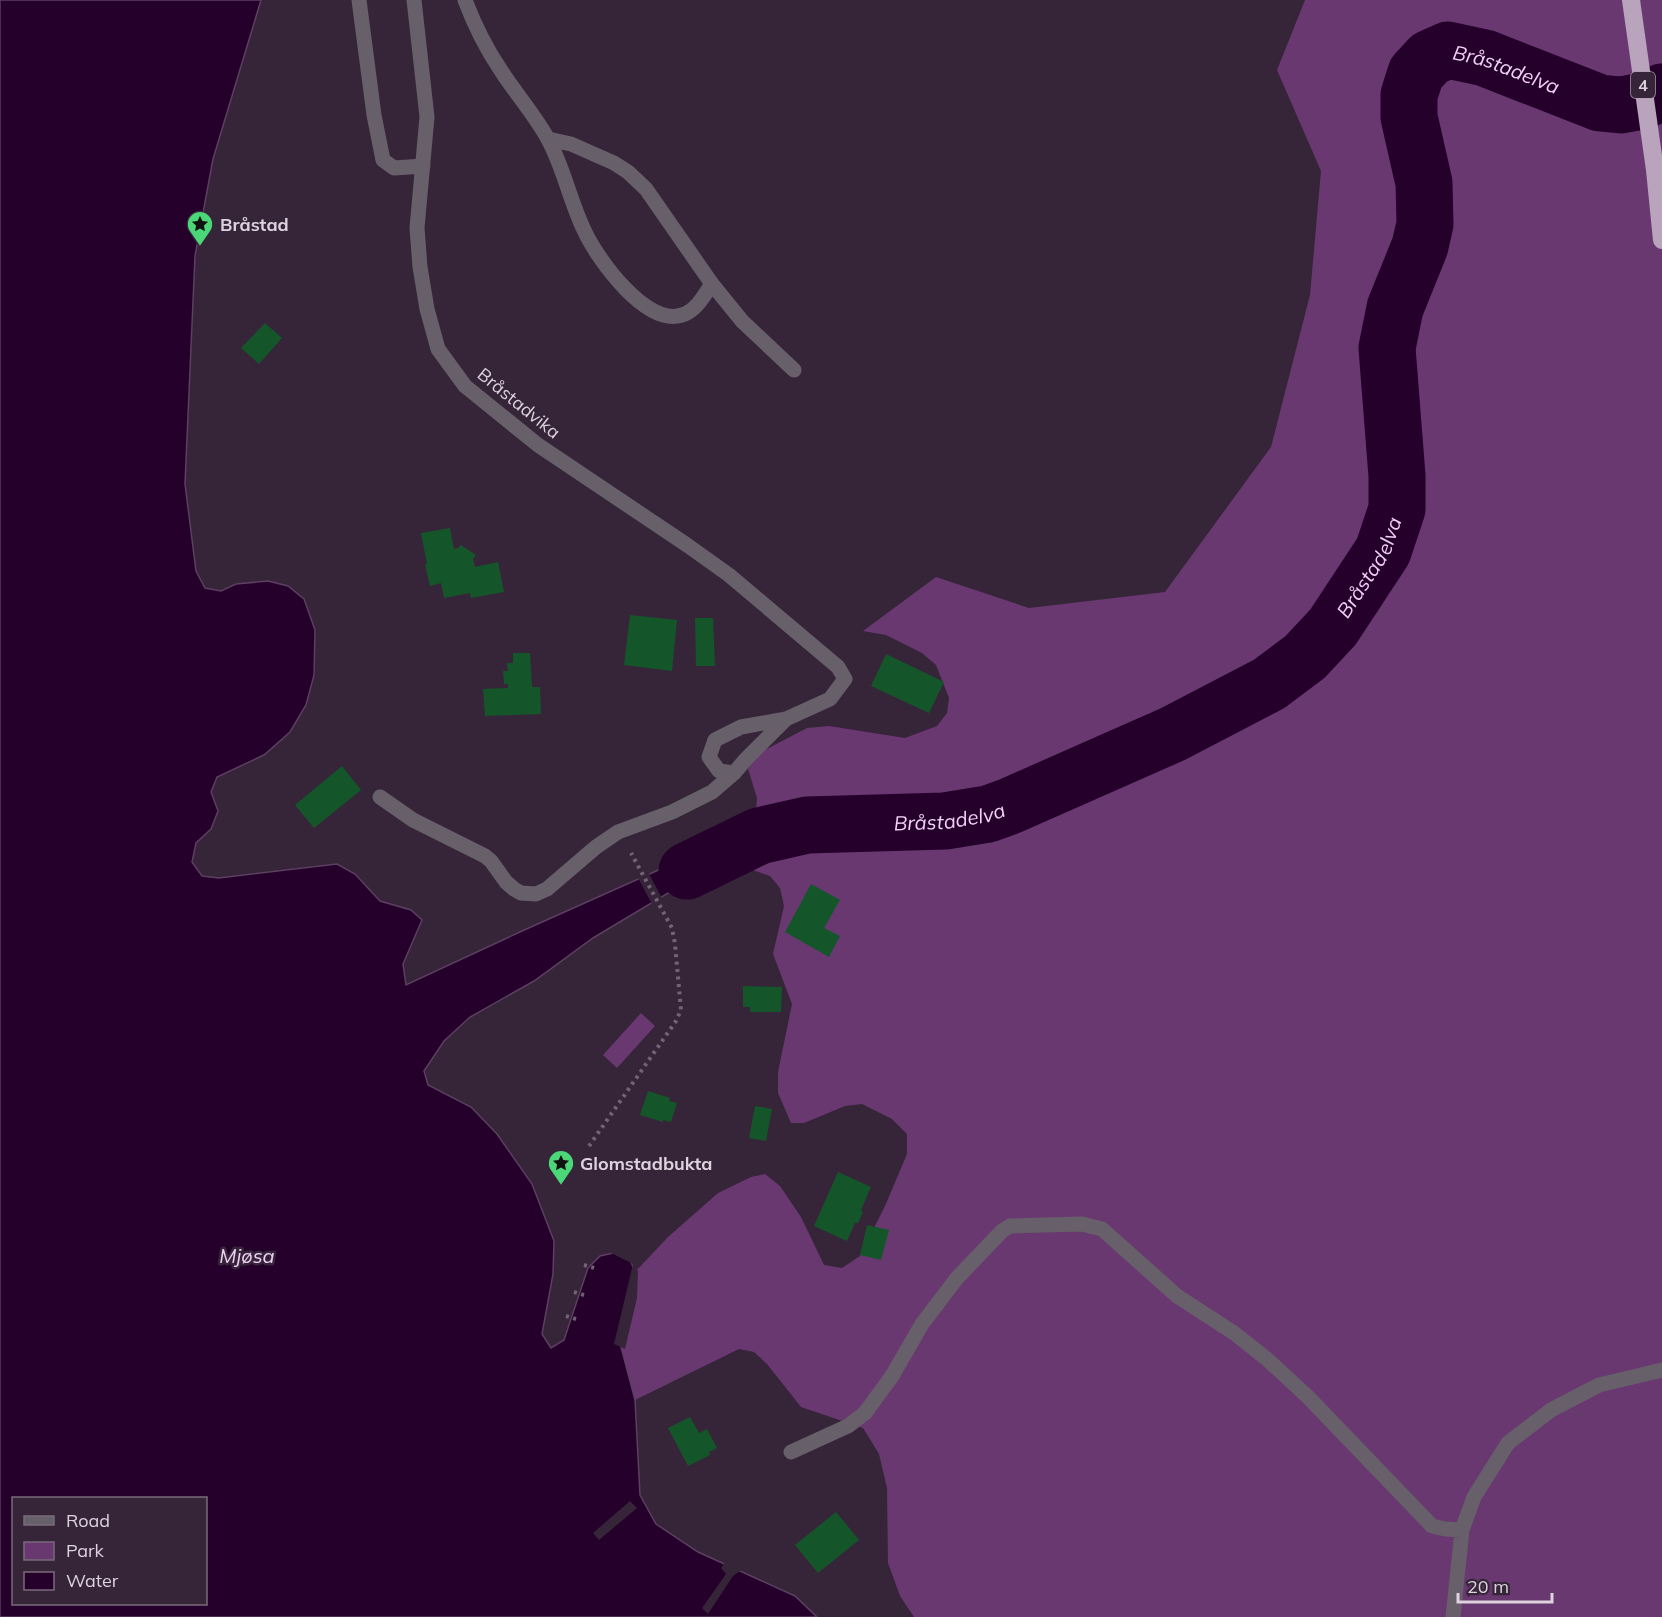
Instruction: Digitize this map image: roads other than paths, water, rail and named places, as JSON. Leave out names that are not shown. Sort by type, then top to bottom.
[{"type":"highway","name":"4","points":[[1631,0],[1655,170],[1662,240]]},
{"type":"street","points":[[359,0],[374,114],[383,160],[394,168],[423,166]]},
{"type":"street","name":"Bråstadvika","points":[[414,0],[427,117],[417,228],[420,267],[427,309],[438,349],[465,386],[538,445],[729,575],[838,667],[845,679],[830,699],[786,719]]},
{"type":"street","points":[[465,0],[499,69],[548,139],[583,229],[595,252],[609,270],[639,301],[657,313],[669,316],[683,315],[694,308],[712,284]]},
{"type":"street","points":[[548,139],[571,144],[614,163],[628,172],[646,189],[712,284],[742,321],[794,370]]},
{"type":"street","points":[[380,797],[413,820],[485,856],[514,889],[521,893],[536,894],[547,890],[596,847],[618,832],[672,812],[712,792],[734,773],[786,719]]},
{"type":"street","points":[[734,773],[719,771],[709,757],[715,740],[741,727],[786,719]]},
{"type":"street","points":[[791,1452],[848,1426],[865,1413],[892,1376],[922,1324],[957,1278],[1002,1231],[1010,1226],[1082,1224],[1102,1229],[1177,1296],[1234,1333],[1269,1360],[1308,1397],[1432,1526],[1462,1530]]},
{"type":"street","points":[[1453,1617],[1462,1530],[1474,1497],[1508,1443],[1551,1410],[1599,1384],[1662,1370]]},
{"type":"water","name":"Mjøsa","points":[[0,0],[261,0],[213,159],[195,256],[185,484],[196,571],[205,588],[221,591],[236,584],[268,581],[288,586],[304,599],[315,630],[314,675],[306,705],[290,732],[264,755],[217,777],[211,792],[218,811],[211,829],[196,843],[192,862],[202,876],[219,878],[337,864],[355,874],[380,901],[411,910],[422,920],[403,964],[406,985],[683,859],[687,871],[695,877],[593,938],[534,981],[470,1017],[444,1041],[424,1071],[428,1085],[471,1107],[497,1134],[532,1184],[554,1241],[553,1274],[542,1334],[551,1348],[564,1340],[588,1268],[600,1256],[618,1252],[631,1262],[635,1272],[621,1347],[635,1400],[640,1495],[656,1524],[698,1552],[795,1596],[817,1617],[0,1617]]},
{"type":"waterway","name":"Bråstadelva","points":[[687,871],[759,836],[807,825],[945,821],[988,814],[1173,734],[1269,684],[1305,657],[1333,627],[1383,551],[1397,509],[1397,476],[1387,348],[1395,308],[1420,246],[1425,224],[1424,183],[1409,117],[1409,95],[1416,73],[1430,58],[1448,50],[1485,58],[1600,103],[1621,105],[1643,101],[1662,92]]},
{"type":"place","name":"Bråstad","points":[[200,247]]},
{"type":"place","name":"Glomstadbukta","points":[[561,1186]]}]
